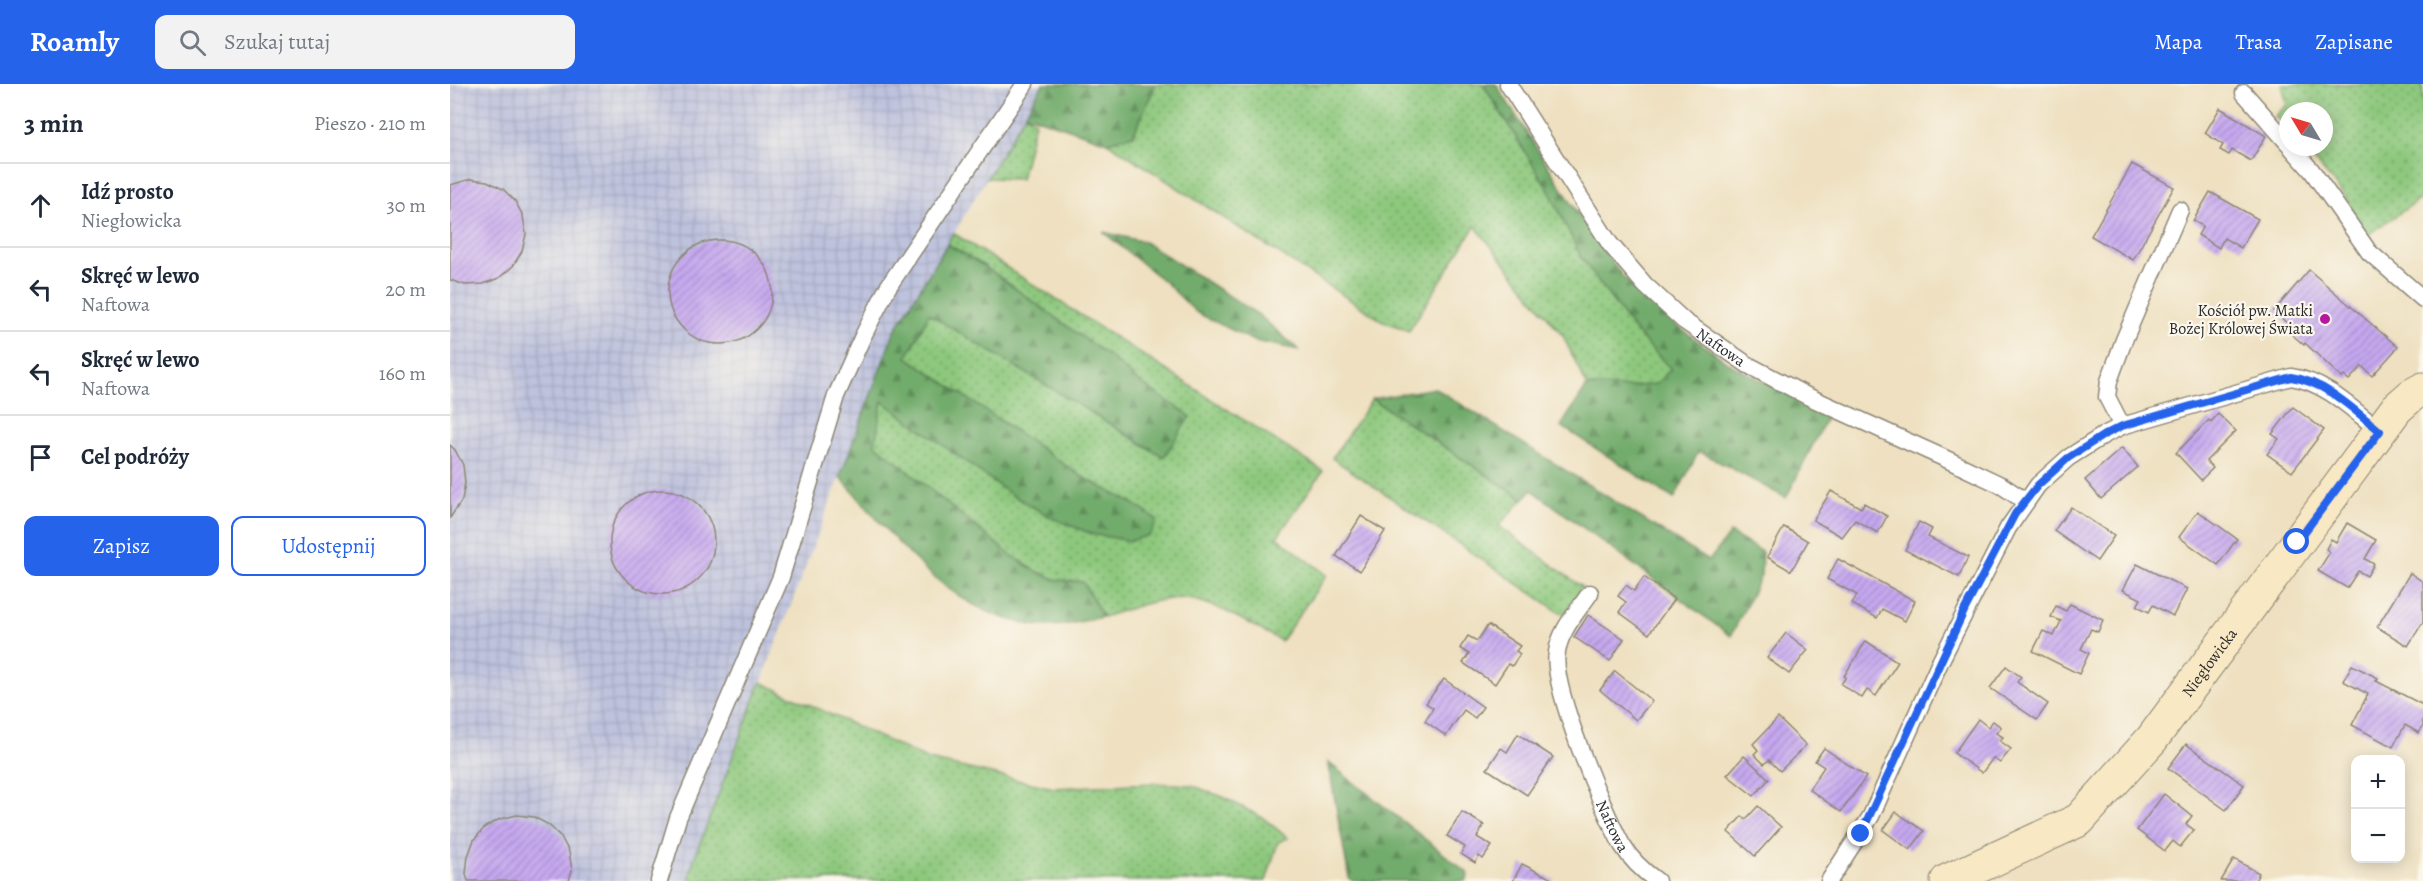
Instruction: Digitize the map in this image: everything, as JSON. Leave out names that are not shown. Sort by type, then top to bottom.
[{"type":"street","name":"Niegłowicka","points":[[1947,881],[2079,820],[2152,739],[2397,408],[2423,389]]},
{"type":"lane","points":[[659,881],[678,818],[781,577],[836,396],[863,336],[888,287],[1025,84]]},
{"type":"lane","name":"Naftowa","points":[[1508,84],[1610,244],[1645,285],[1684,321],[1748,365],[1791,388],[2001,485],[2025,501]]},
{"type":"lane","points":[[2244,93],[2279,133]]},
{"type":"lane","points":[[2299,156],[2318,179],[2369,252],[2423,299]]},
{"type":"lane","points":[[2122,426],[2107,397],[2109,381],[2124,339],[2180,210]]},
{"type":"lane","points":[[1829,881],[1871,816],[1965,609],[2007,528],[2025,501],[2045,478],[2068,458],[2122,426],[2291,377],[2308,379],[2325,388],[2380,431]]},
{"type":"lane","name":"Naftowa","points":[[1590,593],[1560,641],[1556,666],[1558,685],[1601,798],[1622,845],[1642,870],[1657,881]]},
{"type":"shaded area","points":[[450,84],[1043,84],[895,332],[742,733],[689,881],[450,881]]},
{"type":"green space","points":[[1043,84],[1156,84],[1133,135],[1107,142],[1025,114]]},
{"type":"green space","points":[[1156,84],[1483,84],[1550,192],[1581,257],[1633,329],[1671,369],[1657,384],[1630,387],[1587,386],[1563,336],[1475,226],[1409,331],[1381,320],[1107,142],[1133,135]]},
{"type":"green space","points":[[1483,84],[1496,84],[1586,226],[1622,276],[1676,325],[1730,364],[1828,415],[1786,498],[1699,451],[1674,499],[1561,426],[1587,386],[1630,387],[1656,384],[1671,369],[1633,329],[1581,257],[1550,192]]},
{"type":"green space","points":[[2282,84],[2423,84],[2423,197],[2366,236],[2346,198],[2311,156],[2333,156],[2333,102],[2286,102]]},
{"type":"green space","points":[[1025,114],[1035,122],[1021,179],[987,178]]},
{"type":"green space","points":[[1103,232],[1145,242],[1259,315],[1299,350],[1254,341],[1197,313],[1165,282]]},
{"type":"green space","points":[[953,233],[1323,471],[1277,537],[1327,575],[1281,641],[1223,610],[1188,599],[1156,601],[1103,617],[1083,582],[1057,580],[1034,570],[1009,554],[874,444],[882,401],[1012,495],[1134,504],[1084,478],[907,357],[929,313],[1163,457],[1189,417],[984,266],[947,244]]},
{"type":"green space","points":[[947,244],[984,266],[1114,360],[1138,381],[1190,416],[1164,457],[929,314],[907,357],[1084,478],[1134,504],[1157,520],[1150,535],[1130,541],[1092,534],[1052,518],[1012,495],[882,401],[875,444],[1009,554],[1034,570],[1056,580],[1083,582],[1103,617],[1044,626],[1011,620],[982,609],[954,593],[929,573],[840,477],[894,332]]},
{"type":"green space","points":[[1435,388],[1709,561],[1730,533],[1762,552],[1761,575],[1731,636],[1532,490],[1523,499],[1372,399]]},
{"type":"green space","points":[[1372,399],[1523,499],[1499,526],[1582,587],[1565,616],[1332,458]]},
{"type":"green space","points":[[761,682],[929,760],[1054,788],[1153,783],[1191,785],[1223,797],[1263,818],[1288,838],[1278,842],[1266,881],[689,880],[694,859]]},
{"type":"green space","points":[[1328,762],[1469,874],[1466,881],[1353,881],[1349,878]]},
{"type":"building","points":[[2220,108],[2266,136],[2251,161],[2232,150],[2229,155],[2220,150],[2223,145],[2205,133]]},
{"type":"building","points":[[2132,164],[2174,187],[2133,260],[2091,236]]},
{"type":"building","points":[[471,179],[487,181],[503,189],[515,201],[523,216],[526,234],[522,251],[513,266],[499,278],[483,284],[465,285],[450,280],[450,185]]},
{"type":"building","points":[[2210,192],[2258,219],[2241,248],[2224,238],[2219,248],[2198,235],[2203,226],[2193,221]]},
{"type":"building","points":[[720,240],[740,244],[757,255],[768,272],[772,292],[768,312],[757,329],[740,340],[720,344],[700,340],[683,329],[672,312],[668,292],[672,272],[683,255],[700,244]]},
{"type":"building","name":"Kościół pw. Matki Bożej Królowej Świata","points":[[2309,270],[2398,347],[2372,376],[2362,366],[2349,380],[2344,376],[2342,378],[2305,343],[2304,345],[2288,331],[2291,327],[2274,311]]},
{"type":"building","points":[[2293,407],[2324,430],[2292,472],[2267,454],[2279,439],[2272,434]]},
{"type":"building","points":[[2218,414],[2236,431],[2206,461],[2213,468],[2201,480],[2176,453]]},
{"type":"building","points":[[450,445],[463,465],[465,483],[462,500],[450,518]]},
{"type":"building","points":[[2122,448],[2138,467],[2101,499],[2085,480]]},
{"type":"building","points":[[662,490],[682,494],[699,505],[710,522],[714,542],[710,562],[699,579],[682,590],[662,594],[642,590],[625,579],[614,562],[610,542],[614,522],[625,505],[642,494]]},
{"type":"building","points":[[1831,491],[1861,508],[1864,503],[1887,516],[1878,533],[1855,520],[1842,537],[1813,520]]},
{"type":"building","points":[[2071,507],[2114,536],[2097,561],[2054,531]]},
{"type":"building","points":[[2198,511],[2237,539],[2218,565],[2179,537]]},
{"type":"building","points":[[1361,516],[1385,531],[1360,571],[1336,556]]},
{"type":"building","points":[[1919,522],[1932,529],[1928,537],[1968,557],[1959,577],[1905,550]]},
{"type":"building","points":[[2347,523],[2376,540],[2365,559],[2374,564],[2367,576],[2358,571],[2347,588],[2318,571],[2330,552],[2326,549],[2331,539],[2336,542]]},
{"type":"building","points":[[1784,527],[1808,541],[1791,571],[1767,557]]},
{"type":"building","points":[[1838,559],[1915,601],[1905,621],[1882,609],[1877,618],[1852,604],[1857,595],[1827,579]]},
{"type":"building","points":[[2137,564],[2187,589],[2173,616],[2153,605],[2149,612],[2137,606],[2141,599],[2123,590]]},
{"type":"building","points":[[2410,573],[2423,582],[2423,622],[2408,646],[2377,627]]},
{"type":"building","points":[[1644,577],[1674,599],[1649,634],[1619,612],[1626,602],[1618,596],[1626,585],[1634,591]]},
{"type":"building","points":[[2070,604],[2103,620],[2098,632],[2091,629],[2081,649],[2089,653],[2079,674],[2033,651],[2043,631],[2054,636],[2061,621],[2051,617],[2056,606],[2066,611]]},
{"type":"building","points":[[1588,615],[1624,639],[1610,661],[1574,637]]},
{"type":"building","points":[[1488,625],[1520,646],[1516,651],[1520,654],[1512,666],[1508,664],[1495,684],[1463,663],[1469,654],[1460,648],[1468,636],[1477,641]]},
{"type":"building","points":[[1786,633],[1808,650],[1789,674],[1767,658]]},
{"type":"building","points":[[1866,641],[1898,662],[1876,696],[1867,690],[1862,698],[1841,684]]},
{"type":"building","points":[[2352,665],[2378,678],[2376,681],[2423,705],[2423,726],[2419,733],[2405,725],[2393,747],[2352,725],[2368,694],[2343,681]]},
{"type":"building","points":[[2006,666],[2021,677],[2017,682],[2048,704],[2037,720],[1990,688]]},
{"type":"building","points":[[1615,671],[1652,701],[1636,720],[1600,690]]},
{"type":"building","points":[[1444,679],[1483,707],[1475,718],[1464,710],[1446,736],[1425,721],[1433,708],[1426,703]]},
{"type":"building","points":[[1778,718],[1806,745],[1780,771],[1769,760],[1764,764],[1754,754],[1758,750],[1753,744]]},
{"type":"building","points":[[1978,719],[1988,727],[1993,721],[2001,727],[1996,733],[2003,737],[2000,741],[2011,749],[2000,763],[1993,758],[1982,773],[1954,753]]},
{"type":"building","points":[[1518,734],[1553,757],[1527,795],[1487,769],[1501,748],[1507,752]]},
{"type":"building","points":[[2186,744],[2244,785],[2226,810],[2168,768]]},
{"type":"building","points":[[1824,748],[1866,777],[1841,812],[1809,789],[1824,767],[1815,761]]},
{"type":"building","points":[[1744,756],[1769,779],[1754,796],[1727,775]]},
{"type":"building","points":[[2164,794],[2192,816],[2186,824],[2194,830],[2180,847],[2173,841],[2165,851],[2137,830]]},
{"type":"building","points":[[1758,806],[1781,827],[1755,856],[1728,832],[1742,816],[1746,819]]},
{"type":"building","points":[[1462,812],[1484,825],[1477,837],[1492,846],[1483,859],[1479,856],[1475,863],[1461,854],[1465,847],[1447,836]]},
{"type":"building","points":[[1896,812],[1924,831],[1910,850],[1883,830]]},
{"type":"building","points":[[517,815],[534,817],[549,825],[561,837],[569,852],[572,870],[569,881],[468,881],[466,874],[468,856],[474,840],[485,827],[500,819]]},
{"type":"building","points":[[2234,859],[2259,873],[2255,881],[2221,881]]},
{"type":"building","points":[[1522,864],[1556,881],[1513,881]]},
{"type":"place","name":"Kościół pw. Matki Bożej Królowej Świata","points":[[2325,319]]},
{"type":"route","points":[[1861,834],[1965,609],[2015,514],[2053,470],[2086,445],[2122,426],[2277,380],[2291,377],[2308,379],[2317,383],[2380,431],[2297,542]]}]
